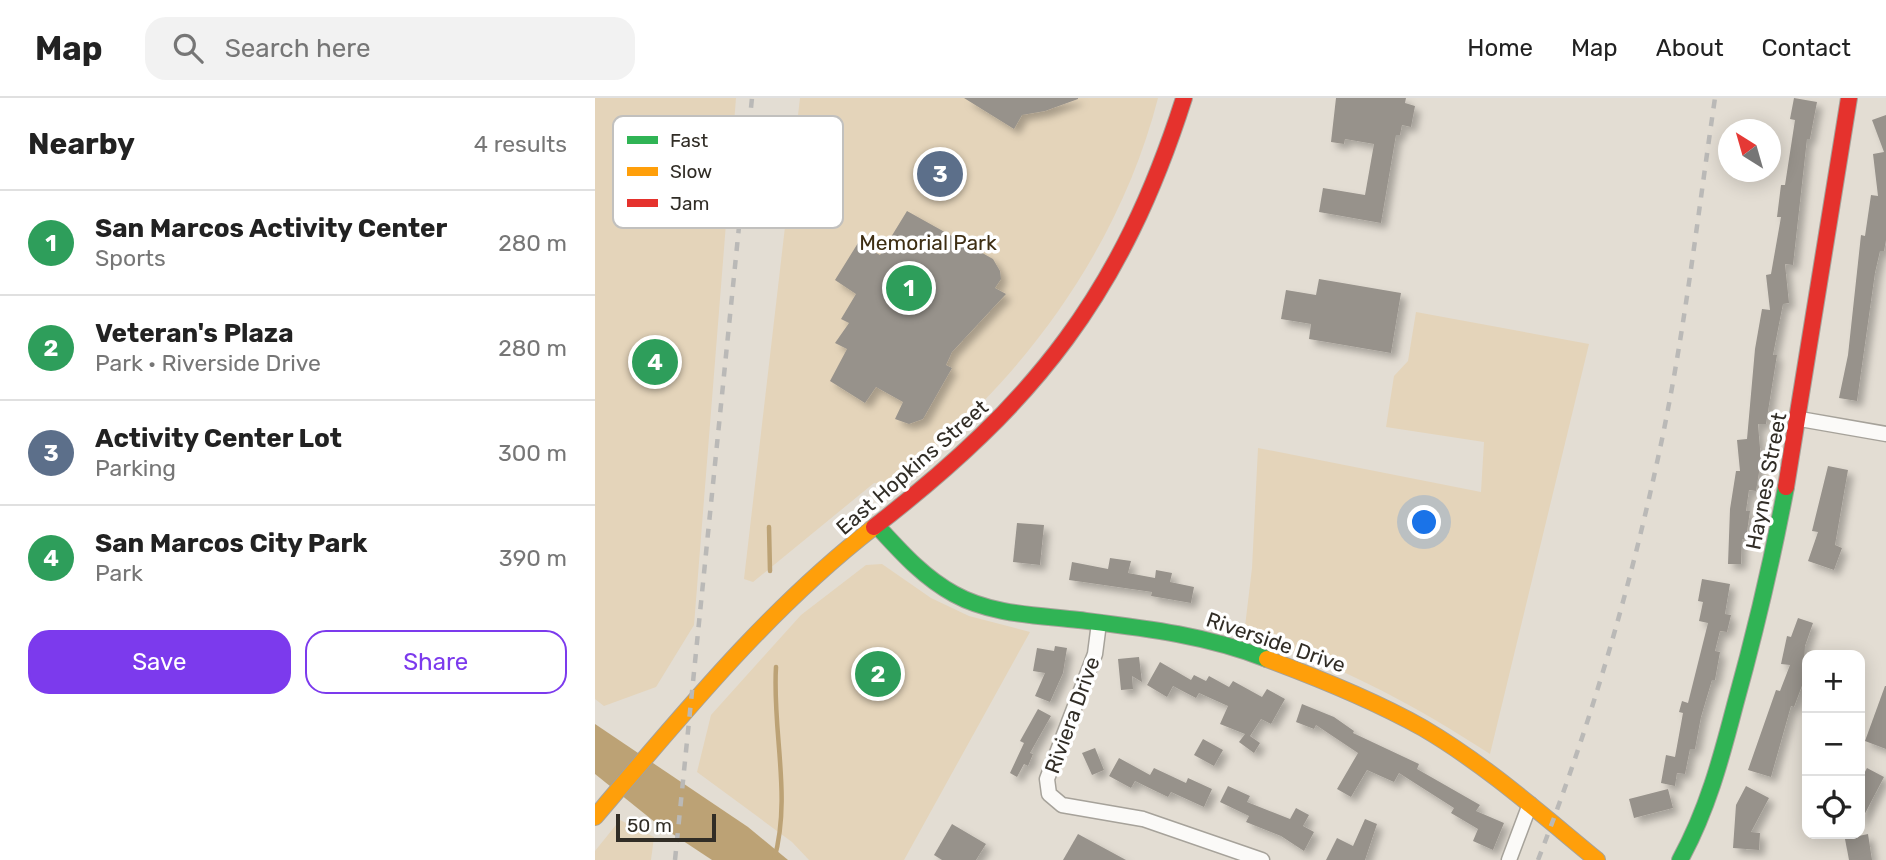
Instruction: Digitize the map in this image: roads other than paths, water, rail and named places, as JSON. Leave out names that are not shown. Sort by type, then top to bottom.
[{"type":"street","name":"East Hopkins Street","points":[[595,817],[750,637],[807,582],[879,527],[976,443],[1029,389],[1069,342],[1132,237],[1155,185],[1184,98]]},
{"type":"street","name":"Haynes Street","points":[[1680,860],[1704,811],[1769,578],[1800,419],[1849,98]]},
{"type":"street","points":[[1800,419],[1886,434]]},
{"type":"street","name":"Riverside Drive","points":[[879,527],[927,580],[965,601],[992,610],[1177,632],[1229,644],[1350,690],[1424,729],[1530,804],[1597,860]]},
{"type":"street","name":"Riviera Drive","points":[[1099,623],[1095,654],[1047,779],[1049,794],[1062,805],[1143,818],[1262,860]]},
{"type":"street","points":[[1509,860],[1530,804]]},
{"type":"waterway","points":[[769,527],[770,571]]},
{"type":"waterway","points":[[774,860],[781,812],[776,667]]},
{"type":"railway","points":[[750,116],[752,98]]},
{"type":"railway","points":[[1538,860],[1592,706],[1637,550],[1677,358],[1715,98]]},
{"type":"railway","points":[[675,860],[739,228]]},
{"type":"place","name":"Activity Center Lot","points":[[940,174]]},
{"type":"place","name":"San Marcos Activity Center","points":[[909,288]]},
{"type":"place","name":"San Marcos City Park","points":[[655,362]]},
{"type":"place","name":"Veteran's Plaza","points":[[878,674]]},
{"type":"park label","name":"Memorial Park","points":[[928,242]]}]
